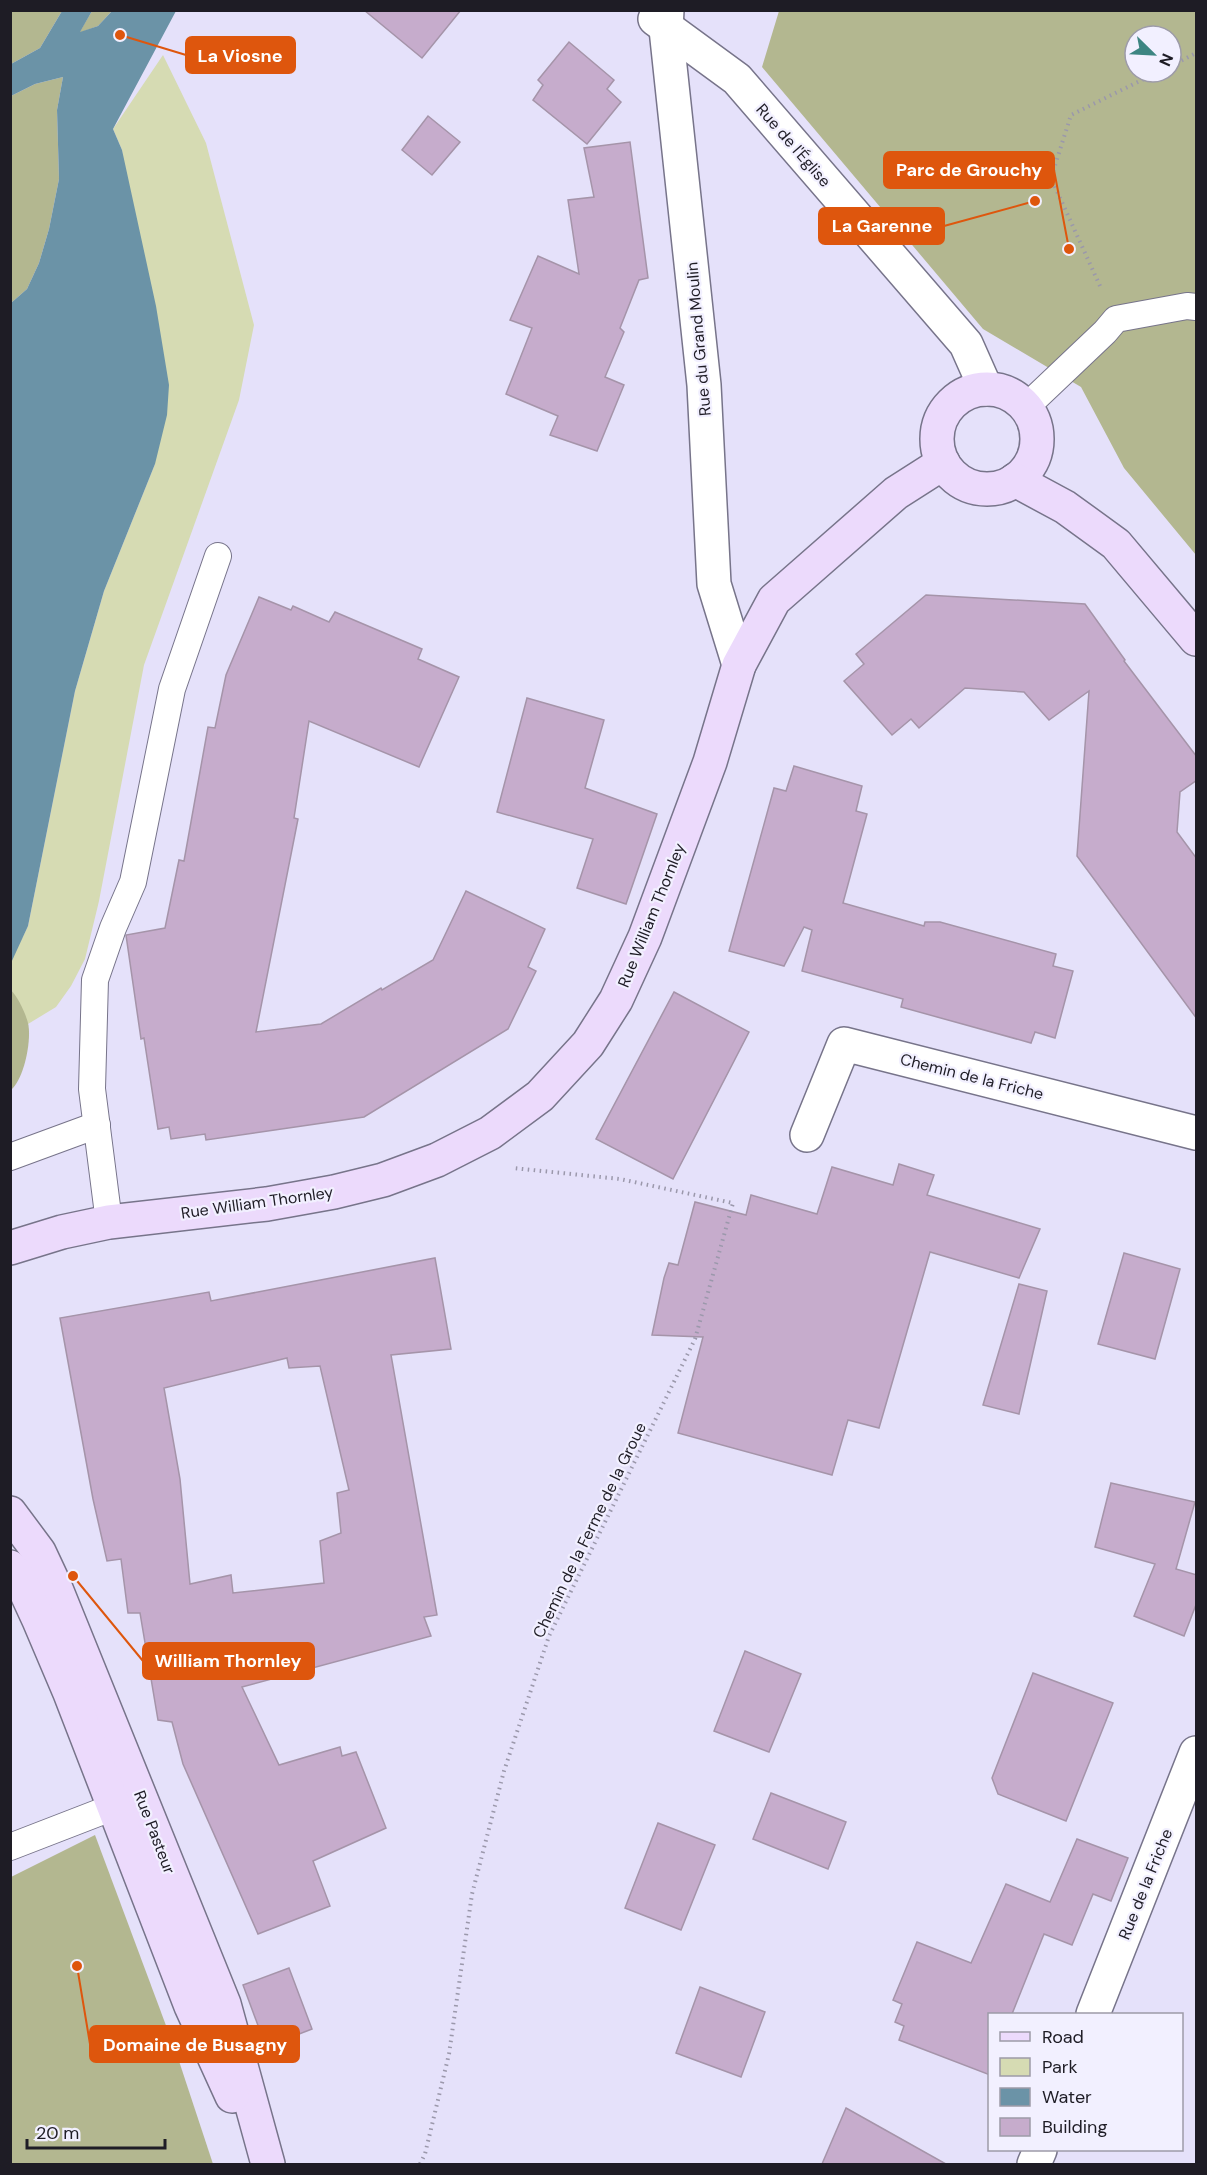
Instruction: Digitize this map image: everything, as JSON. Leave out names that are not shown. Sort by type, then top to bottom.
[{"type":"street","name":"Rue de l'Église","points":[[659,17],[737,79],[966,344],[986,388]]},
{"type":"street","name":"Rue du Grand Moulin","points":[[659,17],[704,385],[714,584],[739,665]]},
{"type":"street","points":[[986,388],[1001,390],[1015,397],[1026,407],[1034,422],[1037,438],[1035,454],[1027,469],[1015,480],[1000,487],[984,489],[967,485],[954,476],[943,463],[938,447],[938,430],[944,414],[954,400],[969,392],[986,388]]},
{"type":"street","name":"Rue William Thornley","points":[[10,1248],[62,1232],[109,1222],[267,1204],[334,1192],[383,1180],[437,1160],[490,1132],[540,1096],[588,1044],[615,1000],[645,938],[710,762],[739,665],[774,600],[896,493],[943,463]]},
{"type":"street","points":[[1015,480],[1065,507],[1116,544],[1197,639]]},
{"type":"street","name":"Chemin de la Friche","points":[[807,1135],[844,1044],[1197,1133]]},
{"type":"street","name":"Rue Pasteur","points":[[10,1513],[39,1552],[54,1584],[127,1801],[191,2006],[266,2164]]},
{"type":"street","name":"Rue Pasteur","points":[[10,1567],[21,1581],[70,1693],[127,1801]]},
{"type":"street","name":"Rue de la Friche","points":[[1093,2013],[1197,1753]]},
{"type":"lane","points":[[1026,407],[1116,319],[1188,306],[1197,307]]},
{"type":"lane","points":[[109,1222],[92,1089],[95,980],[113,928],[133,882],[172,689],[218,556]]},
{"type":"lane","points":[[10,1157],[97,1125]]},
{"type":"lane","points":[[10,1847],[127,1801]]},
{"type":"path","points":[[1183,60],[1197,53]]},
{"type":"path","points":[[1116,319],[1051,178],[1071,115],[1134,84]]},
{"type":"path","name":"Chemin de la Ferme de la Groue","points":[[420,2164],[425,2154],[448,2054],[472,1894],[504,1771],[549,1636],[695,1339],[734,1203],[620,1179],[506,1167]]},
{"type":"green space","points":[[11,11],[62,11],[40,48],[11,64]]},
{"type":"green space","points":[[92,11],[112,11],[98,26],[79,33]]},
{"type":"green space","points":[[779,11],[1196,11],[1196,555],[1124,468],[1081,387],[983,329],[762,67]]},
{"type":"green space","points":[[163,55],[206,143],[254,325],[239,400],[144,665],[99,901],[85,959],[71,986],[56,1007],[28,1024],[11,989],[10,963],[28,926],[75,691],[104,591],[155,464],[122,150],[113,129]]},
{"type":"green space","points":[[63,77],[57,110],[59,179],[49,229],[39,263],[27,289],[11,303],[11,96],[35,84]]},
{"type":"green space","points":[[10,989],[23,1010],[29,1030],[28,1049],[23,1068],[16,1085],[11,1090]]},
{"type":"green space","points":[[95,1835],[177,2055],[213,2164],[11,2164],[11,1877]]},
{"type":"water","points":[[62,11],[92,11],[80,32],[98,26],[112,11],[176,11],[113,129],[122,150],[156,306],[169,385],[167,415],[155,464],[104,591],[75,691],[28,926],[11,963],[11,303],[27,289],[39,263],[49,229],[59,179],[57,110],[63,77],[35,84],[11,96],[11,64],[40,48]]},
{"type":"building","points":[[364,10],[461,10],[422,58]]},
{"type":"building","points":[[569,42],[614,80],[607,89],[621,102],[587,144],[533,100],[543,85],[538,80]]},
{"type":"building","points":[[428,116],[460,142],[432,175],[402,150]]},
{"type":"building","points":[[630,142],[648,278],[639,280],[620,328],[624,332],[605,377],[624,385],[597,451],[550,435],[558,416],[506,394],[532,328],[510,320],[538,256],[579,274],[568,200],[594,197],[584,148]]},
{"type":"building","points":[[926,595],[1085,604],[1124,661],[1197,757],[1197,780],[1180,792],[1177,832],[1197,859],[1197,1019],[1077,856],[1089,691],[1049,720],[1024,692],[965,688],[919,728],[911,719],[892,735],[844,681],[864,664],[856,654]]},
{"type":"building","points":[[259,597],[291,610],[293,606],[329,622],[335,612],[422,649],[418,659],[459,677],[419,767],[309,721],[294,818],[298,819],[256,1032],[321,1024],[433,960],[466,891],[545,929],[528,967],[536,971],[508,1029],[364,1117],[206,1140],[205,1134],[171,1139],[169,1127],[158,1129],[144,1038],[141,1039],[126,935],[165,928],[179,860],[184,861],[208,727],[215,728],[226,675]]},
{"type":"building","points":[[527,698],[604,720],[585,788],[657,814],[626,904],[577,888],[593,839],[497,812]]},
{"type":"building","points":[[794,766],[862,786],[856,811],[867,814],[843,903],[924,926],[925,922],[940,922],[1056,954],[1053,966],[1073,971],[1055,1038],[1035,1032],[1031,1043],[901,1007],[903,999],[802,971],[812,930],[804,927],[784,966],[729,951],[774,788],[786,791]]},
{"type":"building","points":[[674,992],[749,1032],[673,1179],[596,1139]]},
{"type":"building","points":[[899,1164],[934,1175],[927,1195],[1040,1229],[1019,1278],[930,1252],[879,1428],[848,1420],[832,1475],[678,1433],[703,1337],[652,1335],[664,1278],[669,1263],[678,1265],[695,1202],[746,1215],[751,1195],[817,1214],[832,1167],[893,1185]]},
{"type":"building","points":[[1124,1253],[1180,1269],[1155,1359],[1098,1344]]},
{"type":"building","points":[[435,1258],[451,1349],[391,1355],[437,1615],[424,1617],[431,1636],[242,1687],[279,1765],[340,1747],[342,1756],[356,1752],[386,1828],[313,1861],[330,1906],[258,1934],[183,1764],[172,1722],[158,1720],[140,1613],[128,1613],[121,1559],[107,1561],[93,1499],[60,1318],[209,1292],[211,1301]],"holes":[[[287,1358],[289,1368],[320,1366],[349,1490],[337,1493],[341,1533],[320,1541],[324,1583],[233,1593],[231,1575],[190,1584],[180,1479],[164,1388]]]},
{"type":"building","points":[[1019,1284],[1047,1291],[1019,1414],[983,1405]]},
{"type":"building","points":[[1111,1483],[1195,1502],[1176,1569],[1197,1575],[1197,1602],[1184,1636],[1134,1616],[1155,1564],[1095,1547]]},
{"type":"building","points":[[745,1651],[801,1674],[769,1752],[714,1731]]},
{"type":"building","points":[[1033,1673],[1113,1703],[1066,1821],[998,1794],[992,1778]]},
{"type":"building","points":[[771,1793],[846,1822],[828,1869],[753,1839]]},
{"type":"building","points":[[658,1823],[715,1845],[681,1930],[625,1908]]},
{"type":"building","points":[[1077,1839],[1128,1858],[1111,1901],[1093,1894],[1072,1945],[1044,1934],[1012,2013],[988,2013],[988,2074],[899,2040],[904,2026],[895,2022],[902,2004],[893,2000],[917,1942],[971,1963],[1006,1884],[1050,1902]]},
{"type":"building","points":[[289,1968],[312,2029],[266,2047],[243,1985]]},
{"type":"building","points":[[700,1987],[765,2012],[741,2077],[676,2053]]},
{"type":"building","points":[[846,2108],[946,2164],[822,2164]]},
{"type":"place","name":"La Viosne","points":[[120,35]]},
{"type":"place","name":"La Garenne","points":[[1035,201]]},
{"type":"place","name":"Parc de Grouchy","points":[[1069,249]]},
{"type":"place","name":"William Thornley","points":[[73,1576]]},
{"type":"place","name":"Domaine de Busagny","points":[[77,1966]]}]
